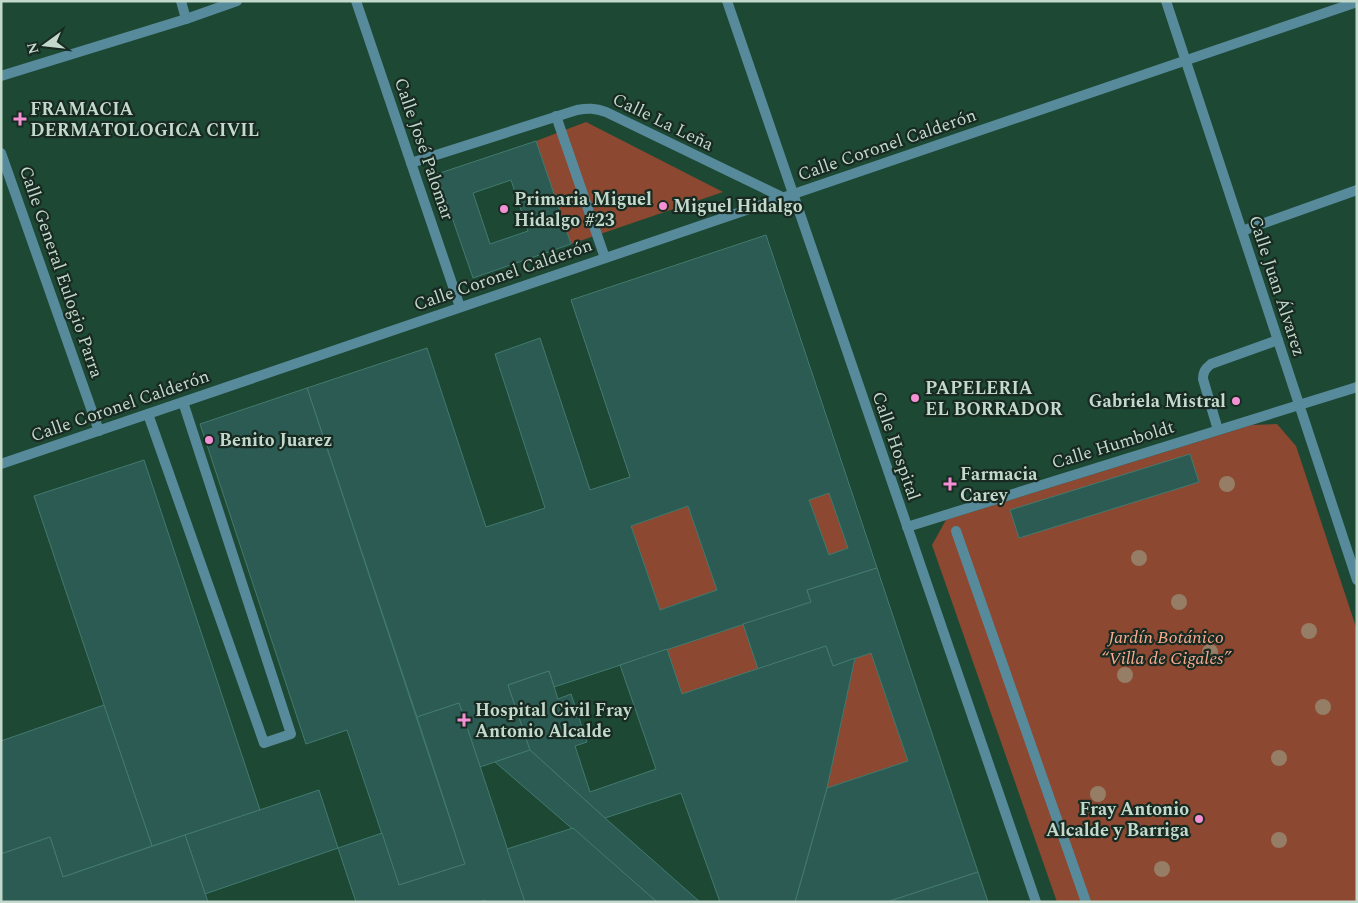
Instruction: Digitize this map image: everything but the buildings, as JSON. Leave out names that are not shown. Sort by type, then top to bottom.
[{"type":"street","points":[[181,1],[186,20]]},
{"type":"street","points":[[1,76],[186,20],[237,1]]},
{"type":"street","name":"Calle José Palomar","points":[[356,1],[460,307]]},
{"type":"street","name":"Calle Hospital","points":[[727,1],[1036,902]]},
{"type":"street","name":"Calle Juan Álvarez","points":[[1166,1],[1357,580]]},
{"type":"street","name":"Calle Coronel Calderón","points":[[1,464],[1357,2]]},
{"type":"street","name":"Calle La Leña","points":[[412,163],[556,116],[586,108],[596,108],[782,197]]},
{"type":"street","points":[[556,116],[604,258]]},
{"type":"street","name":"Calle General Eulogio Parra","points":[[1,153],[99,431]]},
{"type":"street","points":[[1242,231],[1357,190]]},
{"type":"street","points":[[1218,430],[1203,379],[1203,373],[1206,368],[1211,364],[1278,340]]},
{"type":"street","name":"Calle Humboldt","points":[[907,526],[1357,387]]},
{"type":"street","points":[[148,414],[264,743],[290,734],[183,402]]},
{"type":"street","points":[[956,531],[1086,902]]},
{"type":"green space","points":[[586,122],[723,192],[571,244],[536,141]]},
{"type":"green space","name":"Jardín Botánico “Villa de Cigales”","points":[[1277,424],[1296,446],[1357,630],[1357,902],[1057,902],[932,545],[946,520],[1252,425]]},
{"type":"green space","points":[[829,493],[848,548],[829,555],[809,500]]},
{"type":"green space","points":[[688,506],[717,590],[660,610],[631,526]]},
{"type":"green space","points":[[743,624],[758,669],[682,694],[667,649]]},
{"type":"green space","points":[[871,653],[908,761],[827,788],[855,658]]},
{"type":"place","name":"FRAMACIA DERMATOLOGICA CIVIL","points":[[20,119]]},
{"type":"place","name":"Miguel Hidalgo","points":[[663,206]]},
{"type":"place","name":"Primaria Miguel Hidalgo #23","points":[[504,209]]},
{"type":"place","name":"PAPELERIA EL BORRADOR","points":[[915,398]]},
{"type":"place","name":"Gabriela Mistral","points":[[1236,401]]},
{"type":"place","name":"Benito Juarez","points":[[209,440]]},
{"type":"place","name":"Farmacia Carey","points":[[950,484]]},
{"type":"place","name":"Hospital Civil Fray Antonio Alcalde","points":[[464,720]]},
{"type":"place","name":"Fray Antonio Alcalde y Barriga","points":[[1199,819]]}]
